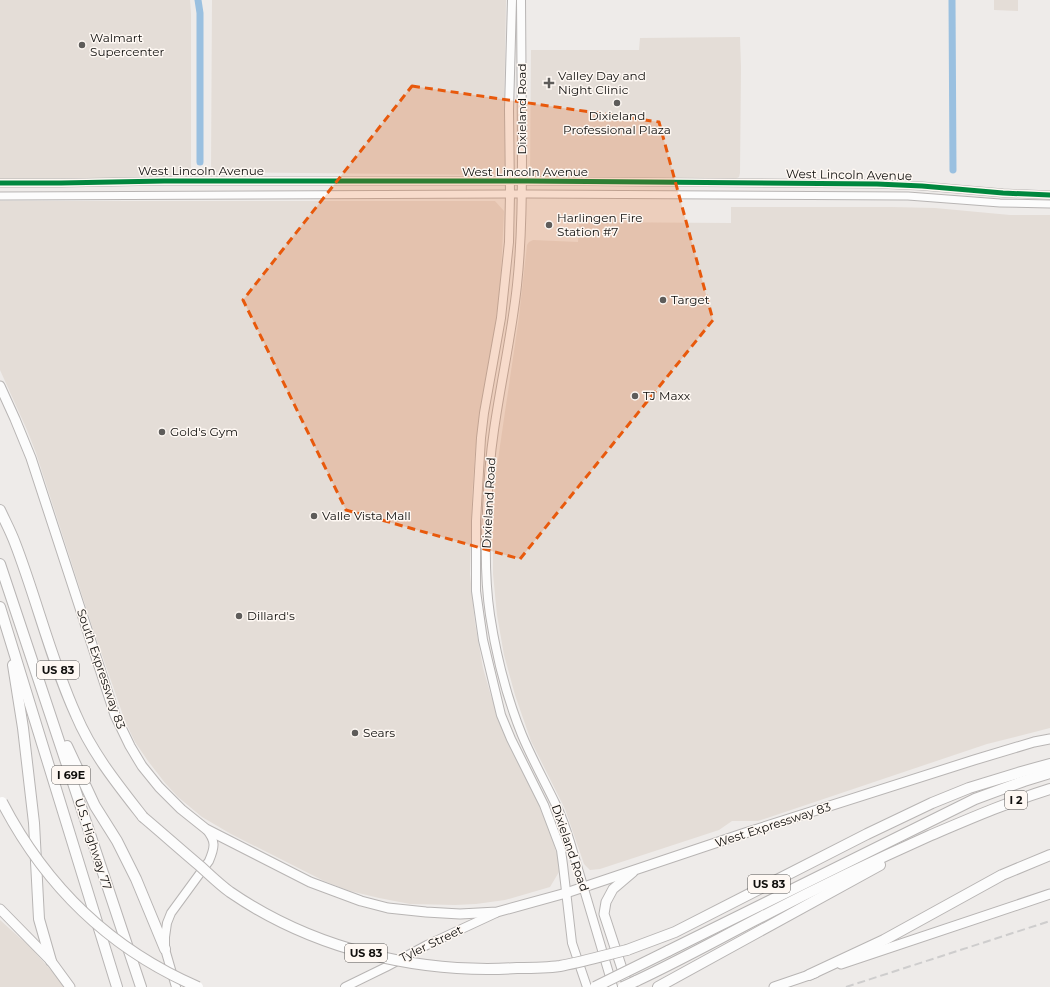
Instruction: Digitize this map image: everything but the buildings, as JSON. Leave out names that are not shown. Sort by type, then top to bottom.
[{"type":"highway","name":"US 83","points":[[0,510],[15,542],[57,666],[76,716],[94,750],[118,786],[143,817],[229,891],[264,913],[302,932],[361,952],[421,965],[484,970],[558,966],[627,950],[675,932],[867,834],[932,803],[969,788],[1050,764]]},
{"type":"highway","name":"U.S. Highway 77","points":[[0,564],[141,987]]},
{"type":"highway","name":"U.S. Highway 77","points":[[0,608],[117,987]]},
{"type":"highway","points":[[8,630],[34,823],[39,919],[51,961]]},
{"type":"highway","points":[[47,703],[95,806],[117,841],[136,879],[165,949]]},
{"type":"highway","points":[[595,987],[975,799],[1024,781],[1050,774]]},
{"type":"highway","name":"I 2","points":[[982,813],[1050,789]]},
{"type":"highway","points":[[1,800],[32,854],[58,886],[85,914],[112,938],[142,958],[174,976],[198,987]]},
{"type":"highway","name":"US 83","points":[[623,987],[670,965],[823,886],[982,813]]},
{"type":"highway","points":[[658,987],[874,869],[982,813]]},
{"type":"highway","points":[[810,975],[884,940],[1002,875],[1050,855]]},
{"type":"main road","name":"Dixieland Road","points":[[512,0],[509,110],[509,242],[504,298],[481,438],[476,521],[476,591],[483,640],[501,715],[511,739],[544,805],[556,836],[562,858],[572,943],[587,987]]},
{"type":"main road","name":"Dixieland Road","points":[[521,0],[522,194],[520,248],[512,325],[489,469],[486,573],[490,614],[509,700],[530,754],[564,823],[613,987]]},
{"type":"main road","name":"South Expressway 83","points":[[0,386],[30,458],[115,715],[130,746],[142,766],[159,787],[181,809],[206,829],[214,840],[213,852],[209,861],[171,913],[167,923],[165,949],[176,987]]},
{"type":"main road","name":"West Expressway 83","points":[[206,829],[310,882],[362,901],[388,908],[426,912],[460,914],[497,912],[583,887],[974,760],[1034,742],[1050,739]]},
{"type":"main road","points":[[632,984],[604,914],[606,902],[613,889],[637,869]]},
{"type":"main road","points":[[774,987],[1050,895]]},
{"type":"main road","points":[[0,909],[51,961],[70,987]]},
{"type":"main road","name":"Tyler Street","points":[[344,987],[497,912]]},
{"type":"street","name":"West Lincoln Avenue","points":[[0,183],[164,181],[522,181],[877,184],[922,186],[1003,193],[1050,194]]},
{"type":"street","name":"West Lincoln Avenue","points":[[0,196],[522,194],[908,196],[1000,203],[1050,204]]},
{"type":"highlighted area","points":[[412,86],[659,122],[713,320],[520,559],[346,510],[243,300]]},
{"type":"shaded area","points":[[0,0],[190,0],[191,175],[139,178],[0,179]]},
{"type":"shaded area","points":[[212,0],[506,0],[504,172],[501,175],[496,175],[211,172]]},
{"type":"shaded area","points":[[994,0],[1018,0],[1018,11],[994,10]]},
{"type":"shaded area","points":[[740,37],[741,67],[739,177],[734,180],[621,178],[535,179],[530,177],[531,50],[639,50],[640,38]]},
{"type":"shaded area","points":[[0,201],[495,201],[504,211],[498,305],[479,417],[475,453],[470,574],[475,623],[483,668],[491,696],[507,742],[538,803],[549,829],[558,858],[559,872],[550,887],[505,900],[455,905],[410,904],[350,891],[324,881],[231,834],[202,817],[178,797],[165,783],[135,742],[125,721],[93,629],[36,453],[0,370]]},
{"type":"shaded area","points":[[731,207],[935,208],[1010,215],[1050,215],[1050,728],[987,744],[758,821],[732,821],[719,830],[600,869],[590,870],[584,864],[565,809],[531,741],[515,695],[504,655],[497,615],[493,574],[496,473],[519,317],[527,245],[533,240],[578,242],[579,222],[731,223]]},
{"type":"shaded area","points":[[0,920],[29,946],[60,980],[64,987],[0,987]]},
{"type":"waterway","points":[[198,0],[200,13],[200,162]]},
{"type":"waterway","points":[[952,0],[953,170]]},
{"type":"railway","points":[[846,987],[1050,921]]},
{"type":"cycle path","points":[[0,183],[164,181],[528,181],[877,184],[1050,195]]},
{"type":"place","name":"Walmart Supercenter","points":[[82,45]]},
{"type":"place","name":"Valley Day and Night Clinic","points":[[549,83]]},
{"type":"place","name":"Dixieland Professional Plaza","points":[[617,103]]},
{"type":"place","name":"Harlingen Fire Station #7","points":[[549,225]]},
{"type":"place","name":"Target","points":[[663,300]]},
{"type":"place","name":"TJ Maxx","points":[[635,396]]},
{"type":"place","name":"Gold's Gym","points":[[162,432]]},
{"type":"place","name":"Valle Vista Mall","points":[[314,516]]},
{"type":"place","name":"Dillard's","points":[[239,616]]},
{"type":"place","name":"Sears","points":[[355,733]]}]
